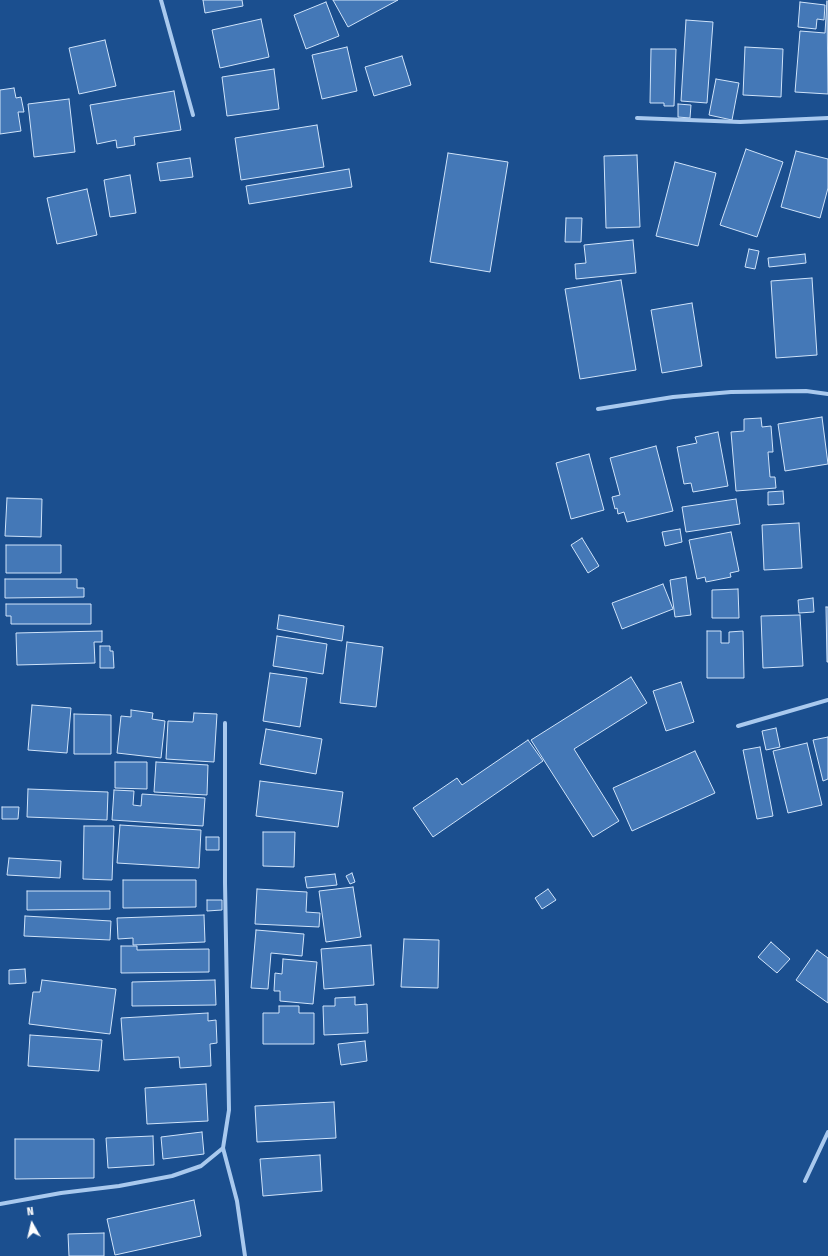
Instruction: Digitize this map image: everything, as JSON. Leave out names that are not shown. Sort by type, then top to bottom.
[{"type":"street","points":[[161,0],[193,114]]},
{"type":"street","points":[[637,118],[740,122],[828,118]]},
{"type":"street","points":[[598,409],[673,397],[731,392],[806,391],[828,394]]},
{"type":"street","points":[[738,726],[828,700]]},
{"type":"street","points":[[225,724],[225,883],[229,1110],[223,1148],[237,1201],[245,1256]]},
{"type":"street","points":[[806,1181],[828,1132]]},
{"type":"street","points":[[0,1204],[61,1193],[119,1186],[172,1176],[201,1166],[223,1148]]},
{"type":"building","points":[[203,0],[242,0],[243,6],[205,13]]},
{"type":"building","points":[[333,0],[398,0],[348,27]]},
{"type":"building","points":[[827,1],[828,94],[795,92],[800,31],[825,33]]},
{"type":"building","points":[[326,2],[339,36],[306,49],[294,15]]},
{"type":"building","points":[[800,2],[825,5],[824,20],[817,19],[816,29],[798,27]]},
{"type":"building","points":[[261,19],[269,57],[220,68],[212,30]]},
{"type":"building","points":[[686,20],[713,22],[707,103],[681,101]]},
{"type":"building","points":[[105,40],[116,86],[79,94],[69,48]]},
{"type":"building","points":[[347,47],[357,91],[322,99],[312,55]]},
{"type":"building","points":[[745,47],[783,49],[781,97],[743,95]]},
{"type":"building","points":[[651,49],[676,49],[674,106],[664,106],[664,103],[650,103]]},
{"type":"building","points":[[402,56],[411,85],[374,96],[365,67]]},
{"type":"building","points":[[274,69],[279,109],[227,116],[222,77]]},
{"type":"building","points":[[716,79],[739,83],[732,120],[709,115]]},
{"type":"building","points":[[14,88],[16,98],[21,97],[24,112],[18,112],[21,131],[0,134],[0,90]]},
{"type":"building","points":[[174,91],[181,130],[134,137],[135,145],[117,148],[116,140],[97,144],[90,105]]},
{"type":"building","points":[[69,99],[75,152],[34,157],[28,104]]},
{"type":"building","points":[[678,104],[691,105],[690,118],[678,117]]},
{"type":"building","points":[[317,125],[324,167],[241,180],[235,138]]},
{"type":"building","points":[[746,149],[783,162],[757,237],[720,225]]},
{"type":"building","points":[[796,151],[828,159],[828,188],[820,218],[781,207]]},
{"type":"building","points":[[448,153],[508,162],[490,272],[430,262]]},
{"type":"building","points":[[637,155],[640,227],[606,228],[604,156]]},
{"type":"building","points":[[190,158],[193,177],[160,181],[157,163]]},
{"type":"building","points":[[675,162],[716,173],[698,246],[656,236]]},
{"type":"building","points":[[349,169],[352,187],[249,204],[246,186]]},
{"type":"building","points":[[130,175],[136,213],[110,217],[104,180]]},
{"type":"building","points":[[87,189],[97,235],[57,244],[47,198]]},
{"type":"building","points":[[566,218],[582,218],[581,242],[565,242]]},
{"type":"building","points":[[633,240],[636,273],[576,279],[575,264],[586,263],[584,245]]},
{"type":"building","points":[[749,249],[759,251],[755,269],[745,267]]},
{"type":"building","points":[[805,254],[806,263],[769,267],[768,258]]},
{"type":"building","points":[[812,278],[817,355],[776,358],[771,281]]},
{"type":"building","points":[[621,280],[636,370],[580,379],[565,289]]},
{"type":"building","points":[[692,303],[702,366],[662,373],[651,310]]},
{"type":"building","points":[[822,417],[828,464],[785,471],[778,424]]},
{"type":"building","points":[[761,418],[762,427],[771,426],[773,452],[768,452],[770,477],[775,477],[776,488],[736,491],[731,432],[744,431],[744,419]]},
{"type":"building","points":[[718,432],[728,486],[693,492],[691,483],[684,484],[677,447],[697,443],[695,437]]},
{"type":"building","points":[[656,446],[673,511],[627,522],[624,512],[618,514],[617,508],[615,509],[612,497],[620,495],[610,458]]},
{"type":"building","points":[[589,454],[604,510],[571,519],[556,463]]},
{"type":"building","points":[[783,491],[784,504],[768,505],[768,492]]},
{"type":"building","points":[[7,498],[42,499],[41,537],[5,536]]},
{"type":"building","points":[[736,499],[740,524],[686,532],[682,507]]},
{"type":"building","points":[[799,523],[802,568],[764,570],[762,525]]},
{"type":"building","points":[[680,529],[682,542],[665,546],[662,532]]},
{"type":"building","points":[[731,532],[739,571],[730,573],[731,577],[706,582],[705,577],[697,579],[689,540]]},
{"type":"building","points":[[582,538],[599,566],[588,573],[571,545]]},
{"type":"building","points":[[6,545],[61,545],[61,573],[6,573]]},
{"type":"building","points":[[686,577],[691,615],[675,617],[670,580]]},
{"type":"building","points":[[5,579],[77,579],[77,588],[84,588],[84,597],[5,598]]},
{"type":"building","points":[[663,584],[673,609],[622,629],[612,603]]},
{"type":"building","points":[[738,589],[739,618],[712,618],[712,590]]},
{"type":"building","points":[[813,598],[814,612],[799,613],[798,600]]},
{"type":"building","points":[[6,604],[91,604],[91,624],[11,624],[11,616],[6,616]]},
{"type":"building","points":[[826,607],[828,607],[828,662],[827,662]]},
{"type":"building","points":[[279,615],[344,626],[342,641],[277,629]]},
{"type":"building","points":[[800,615],[803,666],[763,668],[761,616]]},
{"type":"building","points":[[102,631],[102,642],[94,642],[95,663],[17,665],[16,633]]},
{"type":"building","points":[[707,631],[721,631],[721,643],[729,643],[729,632],[743,631],[744,678],[707,678]]},
{"type":"building","points":[[277,636],[327,644],[323,674],[273,666]]},
{"type":"building","points":[[347,642],[383,647],[376,707],[340,703]]},
{"type":"building","points":[[100,646],[110,646],[110,651],[113,651],[114,668],[100,668]]},
{"type":"building","points":[[270,673],[307,678],[300,727],[263,721]]},
{"type":"building","points":[[631,677],[647,703],[574,749],[619,821],[593,837],[531,740]]},
{"type":"building","points":[[681,682],[694,722],[666,731],[653,691]]},
{"type":"building","points":[[32,705],[71,708],[67,753],[28,750]]},
{"type":"building","points":[[131,710],[153,713],[152,719],[165,721],[161,758],[117,753],[121,716],[131,717]]},
{"type":"building","points":[[194,713],[217,714],[214,762],[166,759],[168,721],[193,722]]},
{"type":"building","points":[[74,714],[111,715],[111,754],[74,754]]},
{"type":"building","points":[[776,728],[780,747],[766,750],[762,731]]},
{"type":"building","points":[[266,729],[322,739],[316,774],[260,764]]},
{"type":"building","points":[[828,737],[828,779],[823,781],[813,740]]},
{"type":"building","points":[[528,740],[543,761],[433,837],[413,808],[457,778],[462,785]]},
{"type":"building","points":[[807,743],[822,805],[788,813],[773,751]]},
{"type":"building","points":[[760,747],[773,816],[757,819],[743,750]]},
{"type":"building","points":[[695,751],[715,793],[632,831],[613,788]]},
{"type":"building","points":[[115,762],[147,762],[147,789],[115,788]]},
{"type":"building","points":[[156,762],[208,765],[207,795],[154,792]]},
{"type":"building","points":[[260,781],[343,792],[338,827],[256,816]]},
{"type":"building","points":[[28,789],[108,792],[107,820],[27,817]]},
{"type":"building","points":[[114,790],[134,791],[133,805],[141,806],[142,794],[205,798],[203,826],[112,820]]},
{"type":"building","points":[[2,807],[19,807],[18,819],[2,819]]},
{"type":"building","points":[[120,825],[201,830],[199,868],[117,863]]},
{"type":"building","points":[[84,826],[114,826],[112,880],[83,879]]},
{"type":"building","points":[[263,832],[295,832],[294,867],[263,866]]},
{"type":"building","points":[[206,837],[219,837],[219,850],[206,850]]},
{"type":"building","points":[[9,858],[61,861],[60,878],[7,875]]},
{"type":"building","points":[[352,873],[355,882],[350,884],[346,876]]},
{"type":"building","points":[[335,874],[337,885],[307,888],[305,877]]},
{"type":"building","points":[[123,880],[196,880],[196,907],[123,908]]},
{"type":"building","points":[[353,887],[361,937],[326,942],[319,891]]},
{"type":"building","points":[[257,889],[307,892],[306,912],[320,913],[319,927],[255,924]]},
{"type":"building","points":[[548,889],[556,900],[542,909],[535,898]]},
{"type":"building","points":[[27,891],[110,891],[110,909],[27,910]]},
{"type":"building","points":[[207,900],[222,900],[222,910],[207,911]]},
{"type":"building","points":[[204,915],[205,942],[133,945],[133,938],[118,939],[117,918]]},
{"type":"building","points":[[25,916],[111,921],[110,940],[24,936]]},
{"type":"building","points":[[256,930],[304,934],[302,956],[271,953],[268,989],[251,988]]},
{"type":"building","points":[[404,939],[439,940],[438,988],[401,987]]},
{"type":"building","points":[[771,942],[790,959],[777,973],[758,957]]},
{"type":"building","points":[[371,945],[374,985],[324,989],[321,949]]},
{"type":"building","points":[[121,946],[137,946],[137,950],[209,949],[209,972],[121,973]]},
{"type":"building","points":[[817,950],[828,958],[828,1003],[796,980]]},
{"type":"building","points":[[283,959],[317,962],[313,1004],[280,1001],[280,991],[274,991],[275,973],[282,974]]},
{"type":"building","points":[[25,969],[26,983],[9,984],[9,970]]},
{"type":"building","points":[[42,980],[116,989],[110,1034],[29,1024],[33,992],[40,992]]},
{"type":"building","points":[[215,980],[216,1005],[132,1006],[132,982]]},
{"type":"building","points":[[355,997],[355,1005],[367,1004],[368,1033],[324,1035],[323,1006],[335,1006],[335,998]]},
{"type":"building","points":[[279,1006],[299,1006],[299,1013],[314,1013],[314,1044],[263,1044],[263,1013],[279,1013]]},
{"type":"building","points":[[208,1013],[208,1021],[216,1020],[217,1043],[210,1044],[211,1066],[180,1068],[179,1057],[124,1060],[121,1018]]},
{"type":"building","points":[[30,1035],[102,1040],[99,1071],[28,1066]]},
{"type":"building","points":[[365,1041],[367,1061],[341,1065],[338,1044]]},
{"type":"building","points":[[206,1084],[208,1121],[147,1124],[145,1088]]},
{"type":"building","points":[[334,1102],[336,1138],[257,1142],[255,1106]]},
{"type":"building","points":[[202,1132],[204,1154],[163,1159],[161,1137]]},
{"type":"building","points":[[153,1136],[154,1165],[108,1168],[106,1138]]},
{"type":"building","points":[[15,1139],[94,1139],[94,1178],[15,1179]]},
{"type":"building","points":[[320,1155],[322,1191],[263,1196],[260,1159]]},
{"type":"building","points":[[194,1200],[201,1236],[115,1255],[107,1219]]},
{"type":"building","points":[[104,1233],[104,1256],[69,1256],[68,1234]]}]
